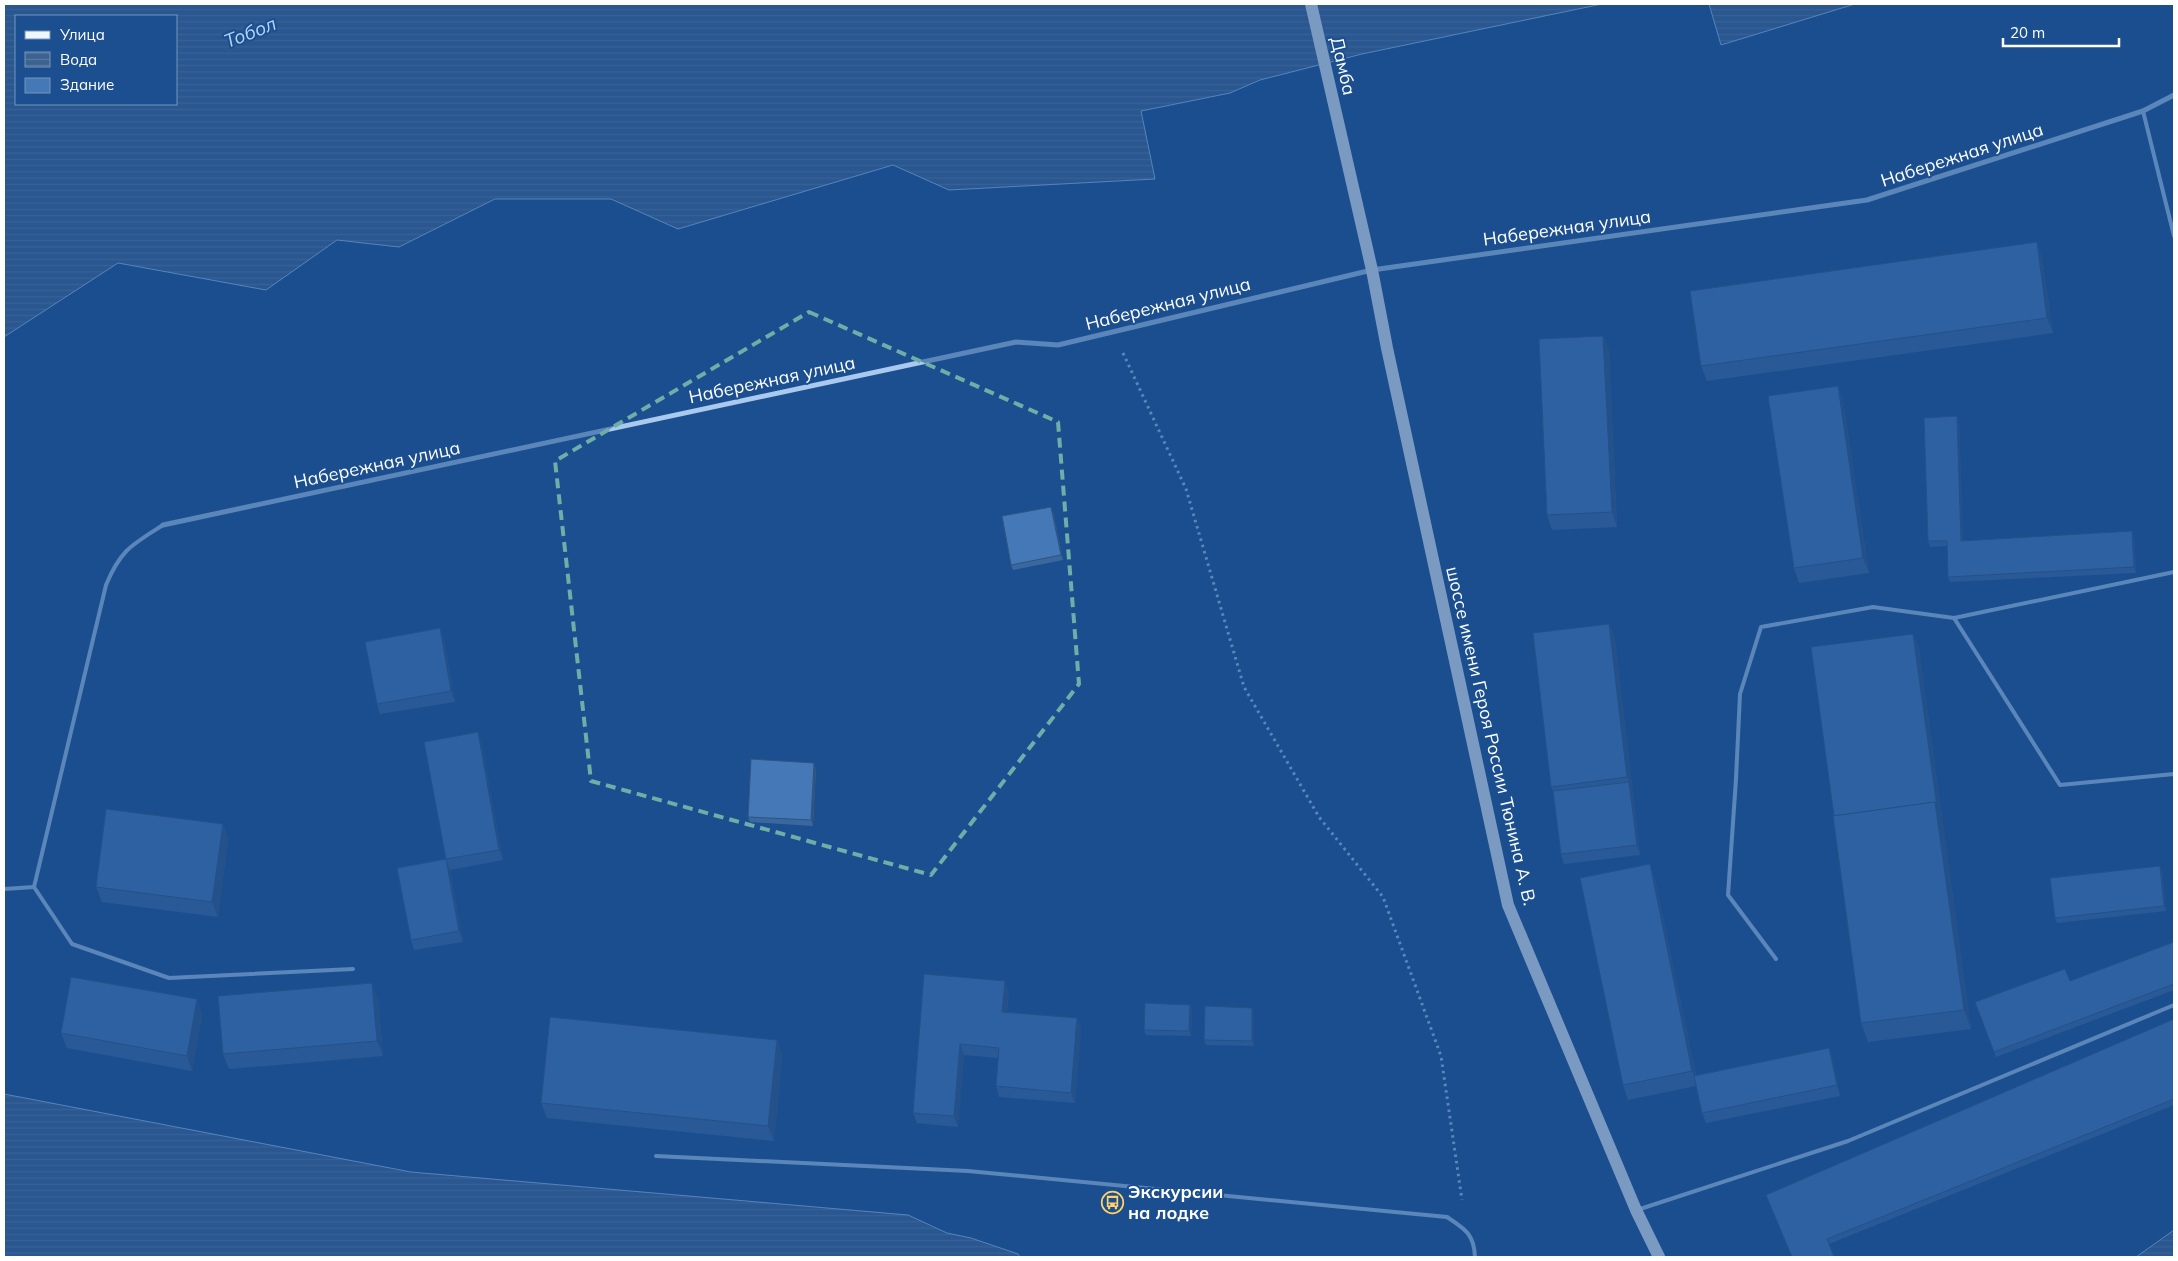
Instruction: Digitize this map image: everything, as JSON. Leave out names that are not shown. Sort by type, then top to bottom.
[{"type":"main road","name":"Дамба","points":[[1311,4],[1372,270]]},
{"type":"main road","name":"шоссе имени Героя России Тюнина А. В.","points":[[1372,270],[1387,348],[1508,905],[1636,1210],[1659,1257]]},
{"type":"street","name":"Набережная улица","points":[[163,525],[1016,342],[1058,345],[1372,270],[1867,200],[2143,110],[2174,95]]},
{"type":"lane","points":[[2143,110],[2174,236]]},
{"type":"lane","points":[[163,525],[129,547],[115,563],[106,585],[34,887],[72,944],[168,978],[353,969]]},
{"type":"lane","points":[[1776,959],[1728,895],[1740,694],[1761,627],[1873,607],[1954,618],[2174,572]]},
{"type":"lane","points":[[1954,618],[2060,785],[2174,774]]},
{"type":"lane","points":[[4,889],[34,887]]},
{"type":"lane","points":[[1636,1210],[1848,1141],[2174,1005]]},
{"type":"lane","points":[[656,1156],[968,1171],[1447,1217],[1466,1230],[1474,1243],[1475,1257]]},
{"type":"path","points":[[1113,332],[1186,489],[1244,687],[1320,817],[1383,897],[1441,1056],[1466,1230]]},
{"type":"highlighted area","points":[[809,312],[1058,422],[1079,684],[931,875],[591,781],[555,461]]},
{"type":"water","name":"Тобол","points":[[4,4],[1602,4],[1362,54],[1260,80],[1230,93],[1141,111],[1155,179],[949,190],[893,165],[678,229],[611,199],[495,199],[399,247],[337,240],[266,290],[118,263],[4,337]]},
{"type":"water","points":[[1709,4],[1855,4],[1721,45]]},
{"type":"water","points":[[4,1094],[411,1172],[908,1215],[947,1233],[971,1238],[1018,1254],[1020,1257],[4,1257]]},
{"type":"water","points":[[2174,1230],[2174,1257],[2136,1257]]},
{"type":"building","points":[[2037,242],[2047,318],[1701,366],[1690,291]]},
{"type":"building","points":[[1603,336],[1612,512],[1547,515],[1539,339]]},
{"type":"building","points":[[1838,386],[1863,558],[1794,568],[1768,396]]},
{"type":"building","points":[[1957,416],[1961,541],[2132,531],[2134,567],[1948,577],[1947,541],[1928,541],[1924,418]]},
{"type":"building","points":[[1051,507],[1061,555],[1011,565],[1002,516]]},
{"type":"building","points":[[1609,624],[1627,777],[1551,787],[1533,633]]},
{"type":"building","points":[[440,628],[451,691],[377,704],[365,642]]},
{"type":"building","points":[[1913,634],[1937,807],[1935,802],[1834,816],[1811,647]]},
{"type":"building","points":[[478,732],[499,850],[446,859],[424,742]]},
{"type":"building","points":[[751,759],[814,763],[811,820],[748,817]]},
{"type":"building","points":[[1629,782],[1637,845],[1561,854],[1553,791]]},
{"type":"building","points":[[1935,802],[1964,1010],[1861,1023],[1833,816]]},
{"type":"building","points":[[106,809],[223,824],[212,902],[96,887]]},
{"type":"building","points":[[446,859],[459,931],[411,940],[397,868]]},
{"type":"building","points":[[1650,864],[1692,1071],[1623,1085],[1580,878]]},
{"type":"building","points":[[2160,866],[2164,906],[2055,918],[2050,878]]},
{"type":"building","points":[[2174,942],[2174,984],[1994,1052],[1975,1002],[2065,969],[2070,981]]},
{"type":"building","points":[[924,974],[1005,981],[1002,1012],[1077,1018],[1071,1093],[996,1086],[999,1048],[960,1044],[954,1116],[913,1113]]},
{"type":"building","points":[[71,977],[197,999],[187,1056],[61,1033]]},
{"type":"building","points":[[372,983],[377,1041],[223,1054],[218,996]]},
{"type":"building","points":[[1145,1003],[1190,1005],[1189,1031],[1144,1030]]},
{"type":"building","points":[[1205,1006],[1252,1008],[1252,1041],[1204,1040]]},
{"type":"building","points":[[550,1017],[777,1040],[768,1126],[541,1103]]},
{"type":"building","points":[[2174,1019],[2174,1099],[1827,1239],[1834,1257],[1792,1257],[1766,1195]]},
{"type":"building","points":[[1829,1048],[1837,1085],[1702,1113],[1694,1076]]},
{"type":"place","name":"Экскурсии на лодке","points":[[1112,1202]]}]
